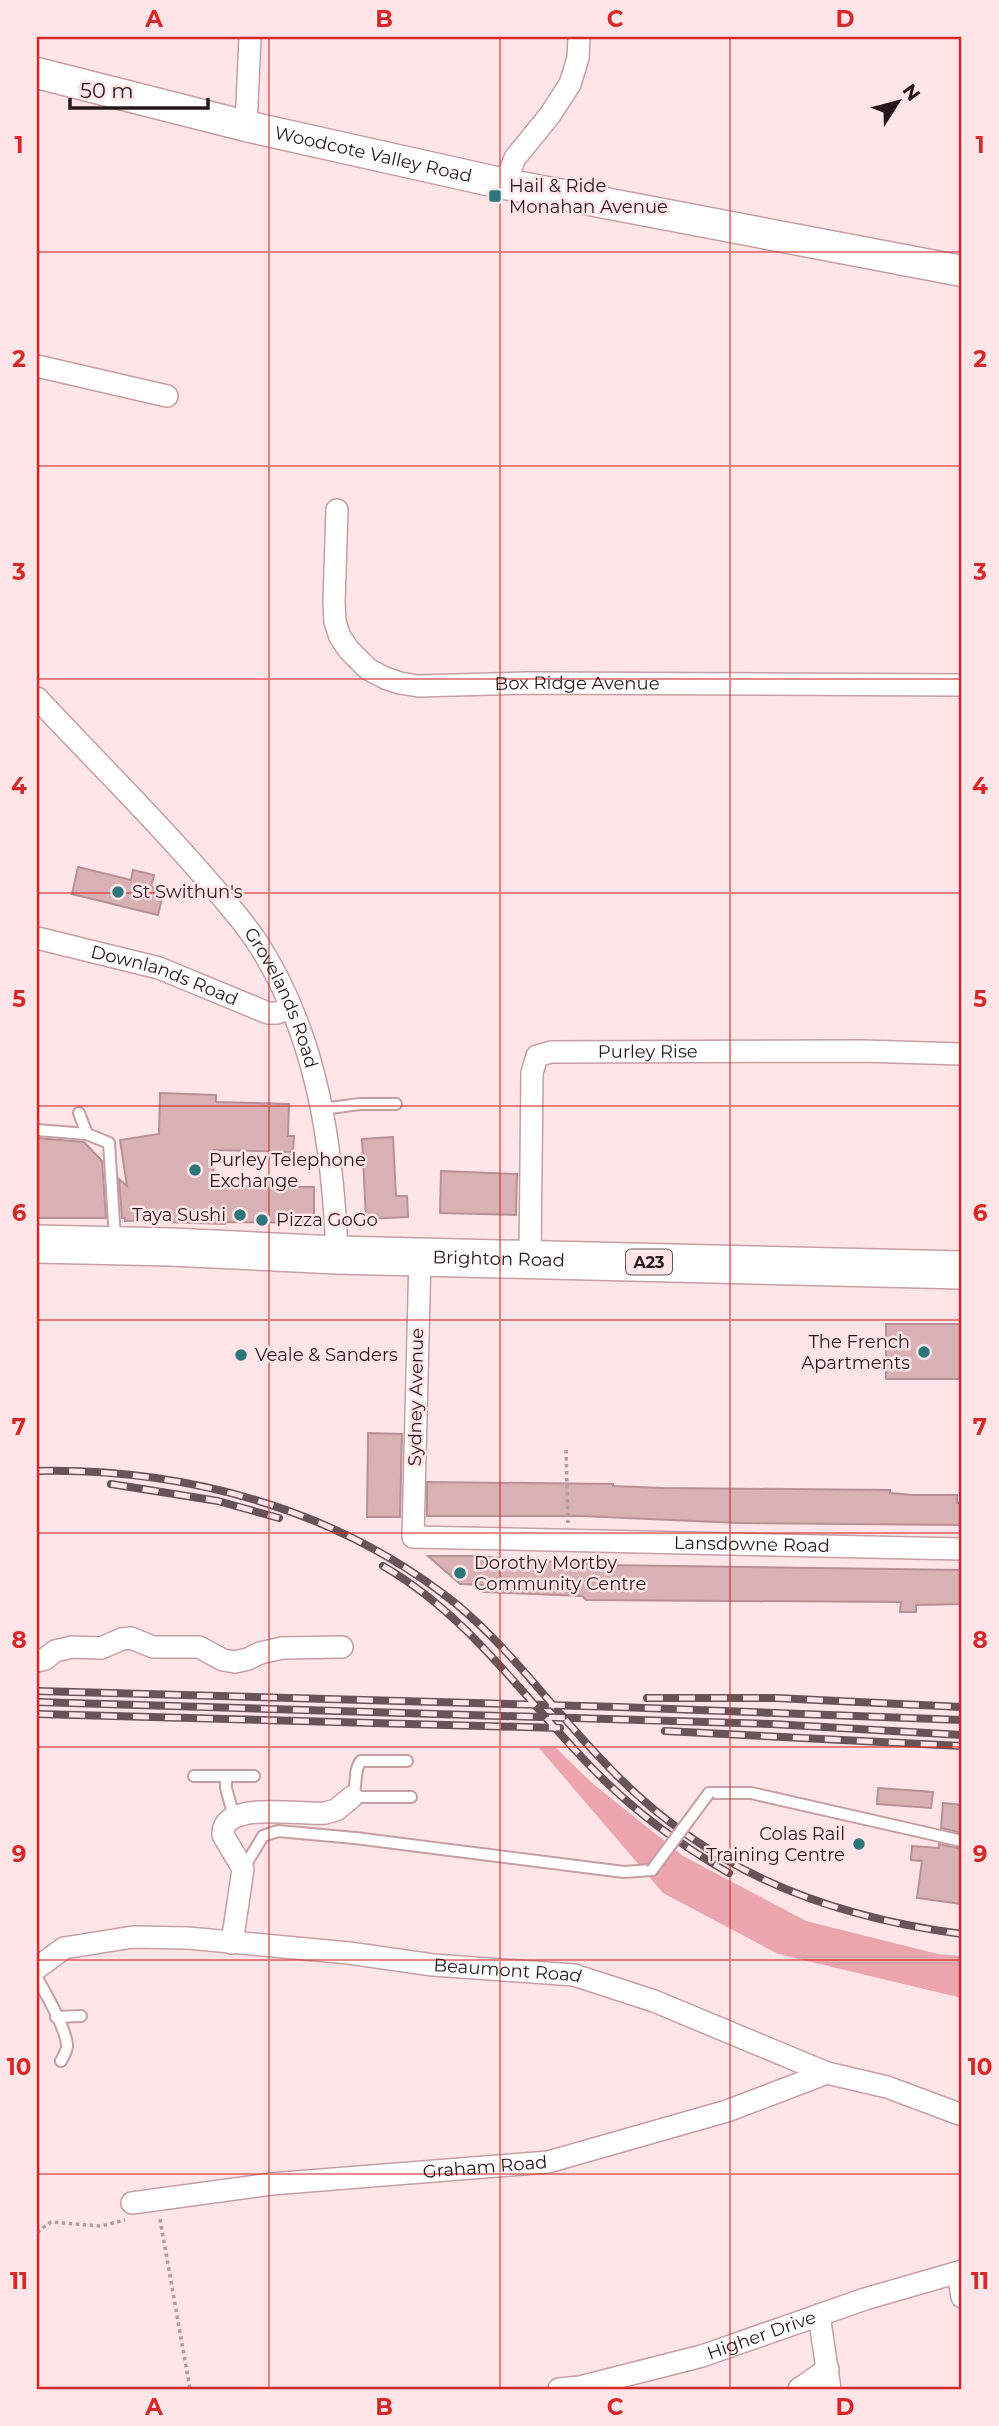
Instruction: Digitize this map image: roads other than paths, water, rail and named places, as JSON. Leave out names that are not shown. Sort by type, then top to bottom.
[{"type":"highway","name":"Brighton Road","points":[[37,1244],[337,1255],[962,1270]]},
{"type":"street","points":[[246,126],[250,37]]},
{"type":"street","points":[[505,184],[515,158],[550,115],[570,84],[578,58],[579,37]]},
{"type":"street","name":"Woodcote Valley Road","points":[[37,73],[246,126],[505,184],[962,271]]},
{"type":"street","points":[[37,366],[167,396]]},
{"type":"street","name":"Box Ridge Avenue","points":[[337,510],[334,602],[338,629],[358,660],[385,678],[400,683],[429,686],[528,683],[962,685]]},
{"type":"street","name":"Grovelands Road","points":[[37,698],[46,717],[163,830],[236,913],[256,941],[290,1008],[313,1072],[322,1109],[335,1194],[337,1255]]},
{"type":"street","name":"Downlands Road","points":[[37,938],[159,968],[268,1013],[290,1008]]},
{"type":"street","name":"Purley Rise","points":[[530,1259],[532,1073],[537,1056],[551,1052],[862,1051],[962,1054]]},
{"type":"street","name":"Sydney Avenue","points":[[413,1537],[420,1256]]},
{"type":"street","name":"Lansdowne Road","points":[[413,1537],[962,1549]]},
{"type":"street","points":[[37,1661],[45,1659],[55,1651],[72,1647],[101,1648],[131,1638],[153,1647],[199,1647],[223,1660],[235,1662],[282,1648],[342,1647]]},
{"type":"street","points":[[232,1942],[243,1869],[223,1835],[224,1827],[234,1817],[251,1811],[325,1813],[336,1810],[352,1797]]},
{"type":"street","name":"Beaumont Road","points":[[37,1968],[64,1948],[133,1937],[188,1938],[349,1953],[445,1966],[574,1975],[654,2001],[827,2073],[887,2087],[962,2115]]},
{"type":"street","name":"Graham Road","points":[[131,2203],[271,2183],[548,2162],[727,2111],[827,2073]]},
{"type":"street","points":[[960,2272],[962,2297]]},
{"type":"street","name":"Higher Drive","points":[[559,2389],[580,2387],[702,2356],[865,2299],[960,2272]]},
{"type":"street","points":[[799,2389],[829,2379],[819,2315]]},
{"type":"lane","points":[[322,1109],[360,1104],[396,1104]]},
{"type":"lane","points":[[79,1113],[87,1133]]},
{"type":"lane","points":[[37,1130],[87,1133],[109,1143],[116,1245]]},
{"type":"lane","points":[[407,1761],[361,1761],[357,1767],[356,1790],[352,1797],[411,1797]]},
{"type":"lane","points":[[194,1776],[254,1776]]},
{"type":"lane","points":[[226,1778],[234,1817]]},
{"type":"lane","points":[[243,1869],[263,1836],[278,1831],[355,1838],[624,1872],[652,1870],[709,1793],[751,1793],[962,1841]]},
{"type":"lane","points":[[37,1978],[56,2017],[67,2048],[61,2061]]},
{"type":"lane","points":[[56,2017],[81,2015]]},
{"type":"railway","points":[[37,1471],[149,1477],[204,1487],[258,1501],[310,1519],[361,1542],[409,1570],[455,1603],[495,1640],[602,1760],[640,1798],[680,1830],[722,1858],[812,1899],[859,1914],[962,1934]]},
{"type":"railway","points":[[111,1484],[218,1501],[279,1518]]},
{"type":"railway","points":[[383,1566],[414,1586],[470,1634],[594,1770],[625,1799],[675,1839],[729,1873]]},
{"type":"railway","points":[[37,1691],[619,1707],[962,1720]]},
{"type":"railway","points":[[647,1698],[776,1698],[962,1707]]},
{"type":"railway","points":[[37,1702],[772,1724],[962,1735]]},
{"type":"railway","points":[[37,1714],[560,1728]]},
{"type":"railway","points":[[665,1731],[962,1746]]},
{"type":"place","name":"Hail & Ride Monahan Avenue","points":[[495,196]]},
{"type":"place","name":"St Swithun's","points":[[118,892]]},
{"type":"place","name":"Purley Telephone Exchange","points":[[195,1170]]},
{"type":"place","name":"Taya Sushi","points":[[240,1215]]},
{"type":"place","name":"Pizza GoGo","points":[[262,1220]]},
{"type":"place","name":"The French Apartments","points":[[924,1352]]},
{"type":"place","name":"Veale & Sanders","points":[[241,1355]]},
{"type":"place","name":"Dorothy Mortby Community Centre","points":[[460,1573]]},
{"type":"place","name":"Colas Rail Training Centre","points":[[859,1844]]}]
